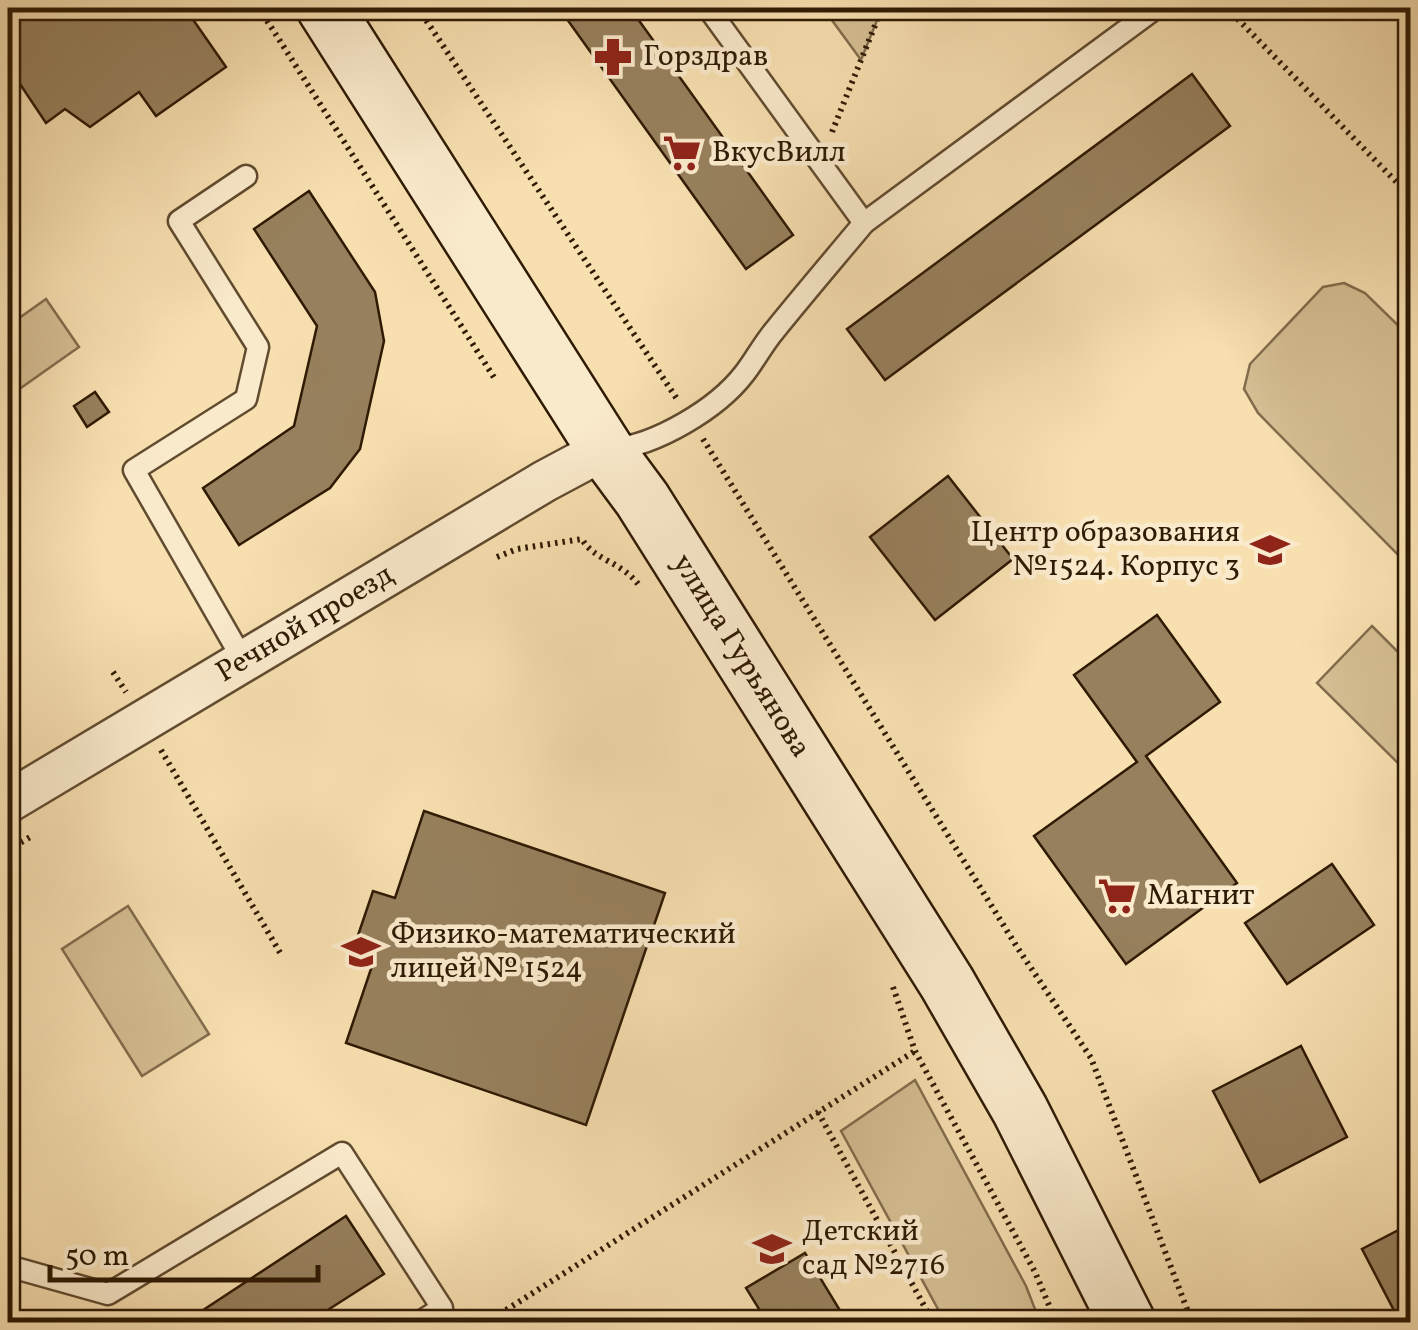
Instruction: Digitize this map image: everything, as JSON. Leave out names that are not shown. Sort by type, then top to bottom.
[{"type":"main road","name":"улица Гурьянова","points":[[325,8],[605,450],[642,499],[946,983],[1020,1110],[1127,1322]]},
{"type":"street","name":"Речной проезд","points":[[8,802],[546,480],[605,450]]},
{"type":"lane","points":[[708,8],[864,223]]},
{"type":"lane","points":[[605,450],[638,446],[724,396],[864,223],[1156,8]]},
{"type":"lane","points":[[243,660],[134,470],[246,398],[258,347],[178,221],[246,176]]},
{"type":"lane","points":[[8,1266],[108,1294],[342,1152],[442,1308],[420,1322]]},
{"type":"path","points":[[259,8],[495,378]]},
{"type":"path","points":[[418,8],[689,418],[1091,1058],[1192,1322]]},
{"type":"path","points":[[819,164],[882,8]]},
{"type":"path","points":[[1227,8],[1410,196]]},
{"type":"path","points":[[582,538],[588,549],[630,572],[651,604]]},
{"type":"path","points":[[112,672],[282,956]]},
{"type":"path","points":[[888,974],[915,1051],[1035,1272],[1056,1322]]},
{"type":"path","points":[[487,1322],[915,1051]]},
{"type":"path","points":[[818,1112],[933,1322]]},
{"type":"shaded area","points":[[823,8],[882,8],[861,60]]},
{"type":"shaded area","points":[[1344,283],[1365,293],[1410,337],[1410,567],[1258,413],[1244,389],[1250,364],[1323,287]]},
{"type":"shaded area","points":[[46,299],[79,347],[8,397],[8,326]]},
{"type":"shaded area","points":[[1372,626],[1410,664],[1410,775],[1317,683]]},
{"type":"shaded area","points":[[128,906],[209,1034],[142,1076],[62,949]]},
{"type":"shaded area","points":[[915,1080],[1026,1286],[1040,1322],[945,1322],[841,1131]]},
{"type":"building","points":[[8,8],[185,8],[226,67],[156,116],[139,92],[90,127],[65,109],[46,123],[8,66]]},
{"type":"building","points":[[559,8],[630,8],[793,235],[746,269]]},
{"type":"building","points":[[1192,74],[1230,126],[885,380],[847,329]]},
{"type":"building","points":[[309,191],[375,292],[384,341],[360,449],[330,488],[239,545],[203,488],[294,426],[317,326],[254,229]]},
{"type":"building","points":[[95,392],[109,412],[87,427],[74,406]]},
{"type":"building","points":[[948,476],[1013,559],[935,620],[870,537]]},
{"type":"building","points":[[1157,615],[1220,702],[1146,756],[1237,883],[1126,964],[1034,836],[1137,762],[1074,675]]},
{"type":"building","points":[[424,811],[665,893],[586,1125],[346,1043],[373,963],[351,956],[373,891],[395,898]]},
{"type":"building","points":[[1332,864],[1374,925],[1287,984],[1245,923]]},
{"type":"building","points":[[1301,1046],[1347,1137],[1260,1182],[1213,1091]]},
{"type":"building","points":[[346,1216],[384,1274],[309,1322],[185,1322]]},
{"type":"building","points":[[1410,1224],[1410,1322],[1400,1322],[1362,1249]]},
{"type":"building","points":[[805,1253],[847,1322],[767,1322],[746,1288]]},
{"type":"place","name":"Горздрав","points":[[613,57]]},
{"type":"place","name":"ВкусВилл","points":[[682,153]]},
{"type":"place","name":"Центр образования №1524. Корпус 3","points":[[1270,550]]},
{"type":"place","name":"Магнит","points":[[1117,896]]},
{"type":"place","name":"Физико-математический лицей № 1524","points":[[361,952]]},
{"type":"place","name":"Детский сад №2716","points":[[772,1249]]}]
